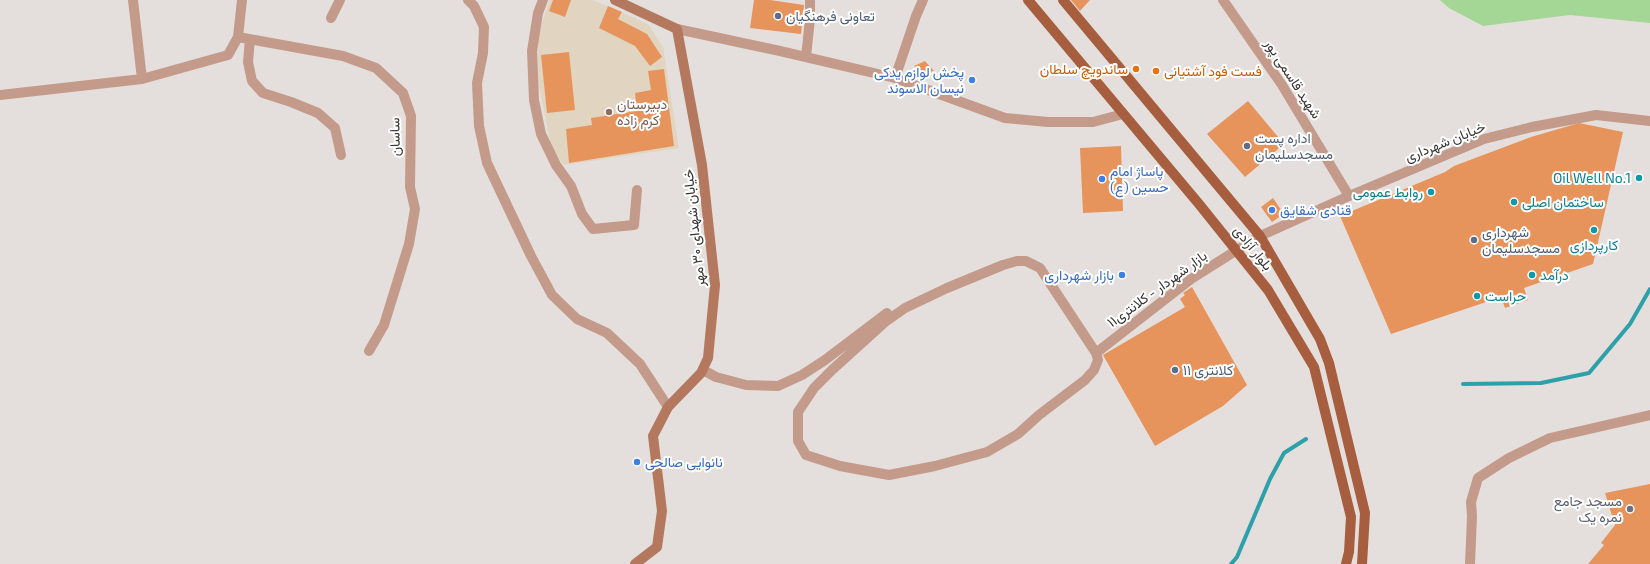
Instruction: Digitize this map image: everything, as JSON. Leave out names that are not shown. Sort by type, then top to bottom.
[{"type":"main road","points":[[615,0],[677,29]]},
{"type":"main road","name":"بلوار آزادی","points":[[1028,0],[1237,250],[1268,290],[1314,367],[1351,517],[1349,552],[1346,564]]},
{"type":"main road","name":"بلوار آزادی","points":[[1063,0],[1260,236],[1320,339],[1329,363],[1365,513],[1362,564]]},
{"type":"main road","name":"خیابان شهدای ۳۰ مهر","points":[[635,564],[657,547],[662,511],[654,436],[668,407],[702,370],[708,358],[715,286],[702,165],[677,29]]},
{"type":"street","points":[[133,0],[142,79]]},
{"type":"street","points":[[0,95],[142,79],[228,55],[238,37],[242,0]]},
{"type":"street","points":[[330,18],[340,0]]},
{"type":"street","points":[[468,0],[474,6],[484,27],[483,53],[477,82],[479,126],[487,163],[531,256],[552,295],[577,319],[607,333],[640,364],[668,407]]},
{"type":"street","points":[[543,0],[538,13],[532,50],[534,100],[541,134],[556,165],[571,186],[582,214],[593,229],[634,225],[637,190]]},
{"type":"street","points":[[806,57],[810,19],[810,0]]},
{"type":"street","points":[[895,78],[923,0]]},
{"type":"street","name":"شهید قاسمی پور","points":[[1223,0],[1282,85],[1349,196]]},
{"type":"street","points":[[677,29],[895,78],[1005,118],[1048,122],[1093,122],[1123,114]]},
{"type":"street","name":"ساسان","points":[[238,37],[350,59],[376,68],[403,93],[411,116],[410,186],[415,209],[409,244],[384,325],[369,351]]},
{"type":"street","points":[[250,39],[248,62],[252,81],[263,93],[318,113],[335,128],[341,155]]},
{"type":"street","name":"خیابان شهرداری","points":[[1260,236],[1349,196],[1484,139],[1525,128],[1596,114],[1650,120]]},
{"type":"street","name":"بازار شهردار - کلانتری۱۱","points":[[1096,353],[1191,279],[1260,236]]},
{"type":"street","points":[[912,298],[946,282],[1018,260],[1026,261],[1040,268],[1096,353],[1098,360],[1094,370],[1085,380],[1039,415],[1018,434],[987,452],[935,466],[889,475],[840,466],[806,455],[798,441],[798,412],[814,388],[886,322],[905,308],[947,288],[1018,260]]},
{"type":"street","points":[[702,370],[716,377],[746,385],[778,386],[802,375],[825,360],[894,308]]},
{"type":"street","points":[[1470,564],[1472,516],[1471,502],[1478,478],[1509,458],[1550,438],[1650,415]]},
{"type":"shaded area","name":"دبیرستان کرم زاده","points":[[550,0],[592,0],[648,24],[663,47],[679,148],[564,165],[552,150],[537,76],[538,34]]},
{"type":"green space","points":[[1440,0],[1650,0],[1650,23],[1570,15],[1483,26],[1449,8]]},
{"type":"building","points":[[553,0],[571,0],[565,17],[549,11]]},
{"type":"building","name":"تعاونی فرهنگیان","points":[[754,0],[770,0],[804,5],[801,34],[750,28]]},
{"type":"building","points":[[1071,0],[1090,0],[1080,11]]},
{"type":"building","points":[[608,6],[622,12],[618,19],[647,34],[662,57],[650,66],[635,46],[599,28]]},
{"type":"building","points":[[569,52],[575,110],[547,113],[541,55]]},
{"type":"building","points":[[925,61],[934,71],[924,73],[914,66]]},
{"type":"building","points":[[664,69],[674,146],[569,163],[566,129],[592,125],[591,118],[637,111],[635,93],[651,90],[648,71]]},
{"type":"building","points":[[1248,101],[1284,144],[1245,177],[1207,134]]},
{"type":"building","name":"شهرداری مسجدسلیمان","points":[[1579,123],[1623,132],[1593,264],[1524,288],[1528,300],[1505,308],[1501,297],[1391,334],[1340,216],[1445,172],[1454,166],[1531,137]]},
{"type":"building","name":"پاساژ امام حسین (ع)","points":[[1121,146],[1123,211],[1083,213],[1080,148]]},
{"type":"building","name":"قنادی شقایق","points":[[1273,198],[1284,214],[1272,222],[1261,207]]},
{"type":"building","name":"کلانتری ۱۱","points":[[1192,287],[1247,385],[1223,406],[1155,446],[1103,355],[1185,307],[1180,299],[1185,295],[1183,293]]},
{"type":"building","name":"مسجد جامع نمره یک","points":[[1650,484],[1650,564],[1588,564],[1604,545],[1601,543],[1615,525],[1605,493]]},
{"type":"waterway","points":[[1463,384],[1541,383],[1589,373],[1630,324],[1650,289]]},
{"type":"waterway","points":[[1231,564],[1237,557],[1270,479],[1284,453],[1306,439]]},
{"type":"place","name":"تعاونی فرهنگیان","points":[[778,16]]},
{"type":"place","name":"ساندویچ سلطان","points":[[1136,69]]},
{"type":"place","name":"فست فود آشتیانی","points":[[1156,71]]},
{"type":"place","name":"پخش لوازم یدکی نیسان الاسوند","points":[[972,80]]},
{"type":"place","name":"دبیرستان کرم زاده","points":[[609,112]]},
{"type":"place","name":"اداره پست مسجدسلیمان","points":[[1247,146]]},
{"type":"place","name":"Oil Well No.1","points":[[1639,178]]},
{"type":"place","name":"پاساژ امام حسین (ع)","points":[[1102,179]]},
{"type":"place","name":"روابط عمومی","points":[[1431,192]]},
{"type":"place","name":"ساختمان اصلی","points":[[1514,202]]},
{"type":"place","name":"قنادی شقایق","points":[[1272,210]]},
{"type":"place","name":"کارپردازی","points":[[1594,230]]},
{"type":"place","name":"شهرداری مسجدسلیمان","points":[[1474,240]]},
{"type":"place","name":"بازار شهرداری","points":[[1122,275]]},
{"type":"place","name":"درآمد","points":[[1532,275]]},
{"type":"place","name":"حراست","points":[[1477,296]]},
{"type":"place","name":"کلانتری ۱۱","points":[[1175,370]]},
{"type":"place","name":"نانوایی صالحی","points":[[637,462]]},
{"type":"place","name":"مسجد جامع نمره یک","points":[[1630,509]]}]
